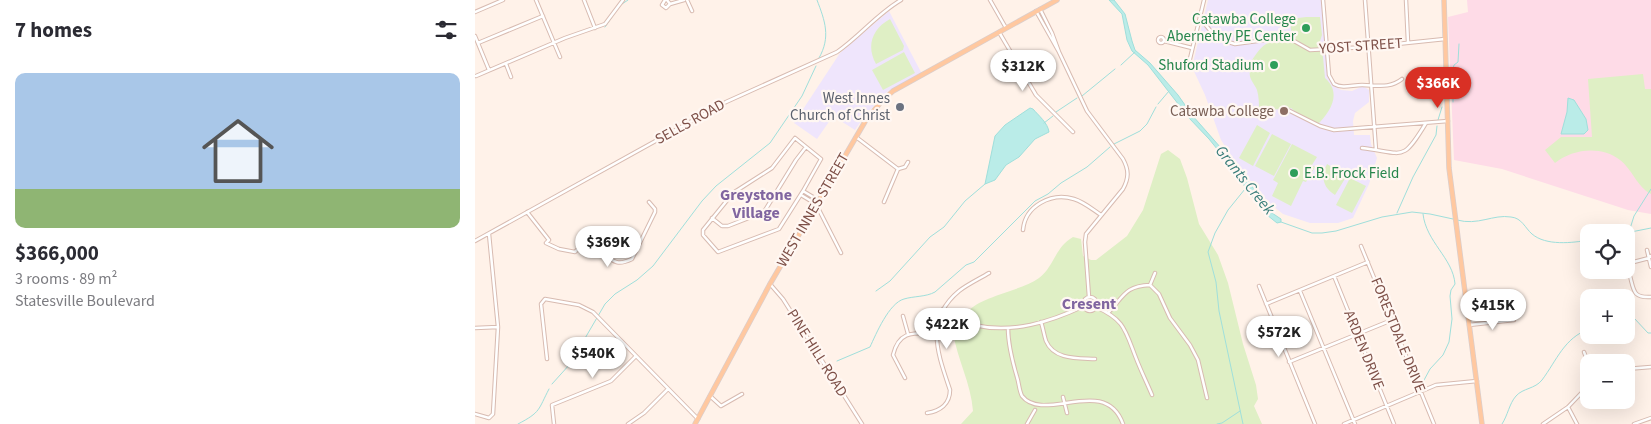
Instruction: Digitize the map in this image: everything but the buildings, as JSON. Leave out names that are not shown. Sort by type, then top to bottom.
[{"type":"main road","name":"WEST INNES STREET","points":[[695,424],[770,284],[817,202],[875,108],[893,91],[1057,0]]},
{"type":"main road","points":[[1444,0],[1449,168],[1482,424]]},
{"type":"street","points":[[492,0],[494,4]]},
{"type":"street","points":[[475,12],[503,0]]},
{"type":"street","points":[[536,0],[560,57]]},
{"type":"street","points":[[584,0],[595,28]]},
{"type":"street","points":[[476,76],[607,22],[623,0]]},
{"type":"street","points":[[670,4],[666,0],[662,4],[664,7],[667,7],[670,4],[686,0],[692,11]]},
{"type":"street","name":"SELLS ROAD","points":[[475,242],[726,102],[837,52],[890,7],[901,0]]},
{"type":"street","points":[[990,0],[1006,28]]},
{"type":"street","points":[[1189,63],[1205,0]]},
{"type":"street","points":[[1323,0],[1329,75],[1334,84],[1342,87],[1392,85],[1402,78]]},
{"type":"street","points":[[1365,0],[1376,150]]},
{"type":"street","points":[[1406,0],[1408,42]]},
{"type":"street","points":[[1038,10],[1087,112],[1127,166],[1127,182],[1088,231],[1085,238],[1089,297]]},
{"type":"street","points":[[478,43],[543,16]]},
{"type":"street","name":"YOST STREET","points":[[1201,18],[1213,34],[1230,43],[1239,44],[1287,36],[1309,49],[1327,49],[1445,39]]},
{"type":"street","points":[[999,32],[1036,95],[1073,132]]},
{"type":"street","points":[[475,36],[489,70]]},
{"type":"street","points":[[1164,41],[1192,48]]},
{"type":"street","points":[[506,64],[511,76]]},
{"type":"street","points":[[1286,108],[1327,130],[1448,121]]},
{"type":"street","points":[[1362,148],[1395,154],[1405,152],[1414,144],[1426,123]]},
{"type":"street","points":[[856,137],[897,169]]},
{"type":"street","points":[[793,139],[797,139],[806,146],[821,159],[779,230],[719,253],[716,251],[702,233],[735,191],[772,168],[793,139]]},
{"type":"street","points":[[712,218],[723,226],[728,226],[764,212],[806,146]]},
{"type":"street","points":[[897,169],[905,167],[908,162]]},
{"type":"street","points":[[884,202],[897,169]]},
{"type":"street","points":[[802,193],[817,202],[841,253]]},
{"type":"street","points":[[1023,230],[1024,220],[1039,203],[1052,198],[1065,197],[1083,202],[1101,215]]},
{"type":"street","points":[[527,212],[549,240],[546,243],[559,250],[575,252],[578,249],[597,252],[617,264],[621,264],[632,259],[655,212],[655,208],[649,202]]},
{"type":"street","points":[[475,414],[489,418],[493,414],[498,327],[489,234]]},
{"type":"street","name":"FORESTDALE DRIVE","points":[[1361,246],[1434,424]]},
{"type":"street","points":[[1647,250],[1651,267]]},
{"type":"street","points":[[1635,261],[1650,257]]},
{"type":"street","points":[[1266,304],[1368,262]]},
{"type":"street","points":[[927,412],[942,408],[950,398],[950,390],[936,343],[937,324],[943,309],[959,291],[989,273]]},
{"type":"street","points":[[1150,285],[1155,273]]},
{"type":"street","name":"ARDEN DRIVE","points":[[1334,276],[1394,424]]},
{"type":"street","points":[[1631,279],[1633,290],[1636,294],[1641,297],[1651,297]]},
{"type":"street","name":"PINE HILL ROAD","points":[[770,284],[783,299],[862,424]]},
{"type":"street","points":[[1108,312],[1125,291],[1136,285],[1150,285],[1159,294],[1170,318],[1190,345],[1198,360],[1207,398]]},
{"type":"street","points":[[1259,286],[1315,424]]},
{"type":"street","points":[[1300,291],[1355,424]]},
{"type":"street","points":[[1084,306],[1084,300],[1093,297],[1096,300],[1096,307]]},
{"type":"street","points":[[547,359],[541,304],[545,299],[579,305],[593,312],[698,419]]},
{"type":"street","points":[[1084,306],[1089,310],[1093,310],[1096,307]]},
{"type":"street","points":[[943,309],[973,325],[1008,328],[1029,326],[1084,306]]},
{"type":"street","points":[[1096,307],[1108,312],[1119,321],[1129,336],[1135,357],[1152,395]]},
{"type":"street","points":[[903,316],[908,334]]},
{"type":"street","points":[[1289,362],[1392,320]]},
{"type":"street","points":[[1469,326],[1514,320]]},
{"type":"street","points":[[1041,322],[1046,342],[1056,353],[1067,358],[1095,359]]},
{"type":"street","points":[[475,328],[498,327]]},
{"type":"street","points":[[1008,328],[1008,344],[1022,396],[1039,413]]},
{"type":"street","points":[[905,378],[893,355],[896,344],[902,336],[908,334],[936,333]]},
{"type":"street","points":[[554,424],[552,405],[611,381],[636,356]]},
{"type":"street","points":[[1635,368],[1651,367]]},
{"type":"street","points":[[1344,424],[1436,385],[1477,381]]},
{"type":"street","points":[[628,424],[644,413],[668,389]]},
{"type":"street","points":[[710,396],[721,406],[742,394]]},
{"type":"street","points":[[1543,424],[1568,407],[1580,394]]},
{"type":"street","points":[[1063,397],[1067,413]]},
{"type":"street","points":[[1090,407],[1097,404],[1110,407],[1119,415],[1123,424]]},
{"type":"street","points":[[1568,407],[1577,424]]},
{"type":"street","points":[[1027,424],[1035,410]]},
{"type":"street","points":[[1061,414],[1075,411]]},
{"type":"street","points":[[1634,424],[1651,418]]},
{"type":"shaded area","name":"Catawba College","points":[[1208,0],[1322,0],[1328,77],[1334,86],[1341,90],[1352,91],[1363,86],[1369,90],[1369,102],[1355,113],[1353,121],[1354,135],[1370,135],[1371,144],[1377,158],[1369,184],[1353,218],[1338,223],[1310,223],[1283,214],[1269,203],[1238,166],[1221,140],[1205,95],[1192,67]]},
{"type":"shaded area","points":[[1467,0],[1651,0],[1651,214],[1628,210],[1502,169],[1454,160],[1448,17],[1468,12]]},
{"type":"shaded area","points":[[889,11],[922,74],[888,91],[865,115],[855,130],[833,116],[817,139],[794,123],[840,53]]},
{"type":"green space","points":[[1320,17],[1322,35],[1320,41],[1325,78],[1333,90],[1334,96],[1327,114],[1317,125],[1303,118],[1291,108],[1259,111],[1257,90],[1250,76],[1252,66],[1250,63],[1263,46],[1271,42],[1292,40],[1290,19]]},
{"type":"green space","points":[[890,19],[904,46],[903,50],[876,64],[871,51],[871,44],[875,33]]},
{"type":"green space","points":[[904,52],[915,73],[883,90],[872,70]]},
{"type":"green space","points":[[1643,74],[1645,89],[1651,89],[1651,194],[1642,187],[1620,160],[1604,152],[1578,152],[1555,163],[1545,150],[1561,137],[1592,137],[1588,79]]},
{"type":"green space","points":[[1257,125],[1270,133],[1253,166],[1239,158]]},
{"type":"green space","points":[[1272,134],[1291,144],[1274,176],[1255,166]]},
{"type":"green space","name":"E.B. Frock Field","points":[[1292,144],[1317,157],[1312,165],[1315,167],[1306,182],[1303,181],[1291,206],[1272,196],[1278,183],[1273,180]]},
{"type":"green space","points":[[1168,150],[1180,159],[1199,224],[1218,255],[1228,283],[1243,344],[1256,385],[1258,399],[1254,406],[1262,424],[961,424],[973,411],[970,391],[953,332],[962,317],[981,302],[1031,283],[1039,278],[1062,246],[1073,237],[1081,239],[1083,256],[1096,260],[1127,236],[1143,210],[1161,154]]},
{"type":"green space","points":[[1327,164],[1346,177],[1335,195],[1325,185],[1323,177]]},
{"type":"green space","points":[[1350,178],[1366,186],[1352,213],[1336,205]]},
{"type":"water","points":[[1109,0],[1114,0],[1125,14],[1135,50],[1150,63],[1178,95],[1192,115],[1243,173],[1269,211],[1281,219],[1281,222],[1277,223],[1267,215],[1209,139],[1189,118],[1148,65],[1132,51],[1127,40],[1122,14]]},
{"type":"water","points":[[1568,98],[1574,100],[1586,119],[1588,130],[1584,134],[1561,134],[1567,112]]},
{"type":"water","points":[[1030,108],[1047,125],[1049,132],[1035,139],[1019,157],[1006,165],[995,180],[985,184],[995,136],[1005,125]]},
{"type":"waterway","points":[[622,4],[628,0]]},
{"type":"waterway","points":[[817,0],[826,36],[819,58]]},
{"type":"waterway","points":[[605,27],[612,17]]},
{"type":"waterway","points":[[1453,102],[1453,69],[1454,65],[1458,62],[1459,44]]},
{"type":"waterway","points":[[1121,65],[1135,52]]},
{"type":"waterway","points":[[552,384],[570,364],[605,304],[615,294],[637,280],[653,266],[702,201],[716,186],[770,143],[802,96],[816,66]]},
{"type":"waterway","points":[[1082,96],[1115,69]]},
{"type":"waterway","points":[[1158,104],[1169,91]]},
{"type":"waterway","points":[[1056,112],[1077,98]]},
{"type":"waterway","points":[[1114,144],[1140,131],[1147,124],[1156,107]]},
{"type":"waterway","points":[[1438,120],[1442,107]]},
{"type":"waterway","points":[[1044,123],[1053,116]]},
{"type":"waterway","points":[[1397,213],[1413,177],[1436,135],[1437,126]]},
{"type":"waterway","points":[[837,361],[870,347],[893,306],[904,299],[935,292],[966,265],[974,262],[1035,201],[1087,167],[1110,147]]},
{"type":"waterway","points":[[876,291],[890,281],[930,237],[944,227],[965,201],[985,184]]},
{"type":"waterway","points":[[1243,424],[1219,311],[1216,282],[1208,252],[1215,233],[1228,210],[1247,189]]},
{"type":"waterway","points":[[1632,224],[1634,216],[1651,189]]},
{"type":"waterway","name":"Grants Creek","points":[[1281,222],[1312,233],[1322,233],[1336,231],[1382,217],[1412,212],[1453,219]]},
{"type":"waterway","points":[[1423,214],[1429,233],[1450,266],[1455,284],[1450,296],[1452,319],[1449,342],[1443,355],[1430,369],[1423,382]]},
{"type":"waterway","name":"Grants Creek","points":[[1457,220],[1472,222],[1498,217],[1511,217],[1518,219],[1538,238],[1552,242],[1580,241]]},
{"type":"waterway","name":"Grants Creek","points":[[1635,231],[1651,228]]},
{"type":"waterway","points":[[1635,319],[1648,333],[1651,333]]},
{"type":"waterway","points":[[1502,424],[1516,396],[1539,383],[1562,350],[1580,333]]},
{"type":"waterway","points":[[518,424],[538,410],[549,389]]},
{"type":"waterway","points":[[1217,424],[1222,423],[1240,411]]},
{"type":"place","name":"Catawba College Abernethy PE Center","points":[[1306,28]]},
{"type":"place","name":"Shuford Stadium","points":[[1274,65]]},
{"type":"place","name":"West Innes Church of Christ","points":[[900,107]]},
{"type":"place","name":"Catawba College","points":[[1284,111]]},
{"type":"place","name":"E.B. Frock Field","points":[[1294,173]]},
{"type":"district","name":"Greystone Village","points":[[756,204]]},
{"type":"district","name":"Cresent","points":[[1089,304]]}]
